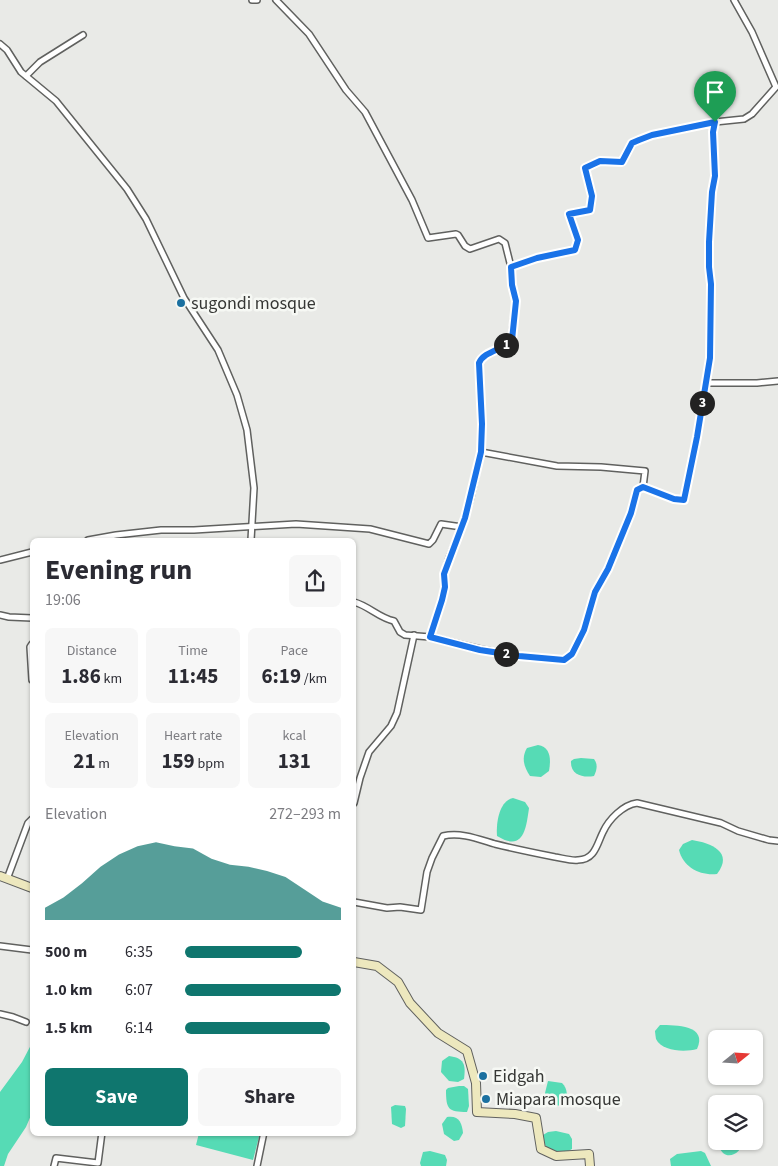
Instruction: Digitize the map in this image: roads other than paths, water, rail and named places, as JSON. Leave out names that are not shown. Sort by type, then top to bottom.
[{"type":"street","points":[[252,0],[257,0]]},
{"type":"street","points":[[276,0],[309,34],[346,90],[365,112],[412,200],[424,233],[428,238],[456,234],[465,246],[470,248],[490,241],[502,240],[505,243],[511,267],[512,285],[516,301],[512,340],[484,356],[479,363],[482,424],[481,452],[462,528],[444,574],[445,587],[430,637]]},
{"type":"street","points":[[511,267],[537,258],[575,250],[578,240],[569,214],[590,210],[592,196],[585,168],[600,161],[622,162],[632,143],[652,135],[744,118],[752,114],[776,87],[752,32],[734,0]]},
{"type":"street","points":[[26,76],[40,62],[83,35]]},
{"type":"street","points":[[0,44],[7,50],[21,72],[56,101],[127,189],[146,219],[184,298],[218,350],[237,395],[247,430],[254,488],[251,538]]},
{"type":"street","points":[[356,603],[386,620],[394,621],[400,632],[405,635],[430,637],[480,650],[519,656],[564,660],[572,654],[584,630],[595,592],[608,569],[631,513],[637,490],[643,487],[674,499],[684,500],[697,437],[710,342],[711,284],[709,242],[712,192],[715,176],[713,132],[715,122]]},
{"type":"street","points":[[706,382],[757,383],[778,380]]},
{"type":"street","points":[[481,452],[557,466],[645,471],[643,487]]},
{"type":"street","points":[[99,538],[161,530],[296,524],[370,528],[429,544],[442,524],[462,528]]},
{"type":"street","points":[[0,560],[30,552]]},
{"type":"street","points":[[0,615],[30,618]]},
{"type":"street","points":[[356,795],[369,752],[391,726],[397,713],[414,635]]},
{"type":"street","points":[[356,902],[387,908],[400,907],[421,910],[427,872],[432,858],[443,836],[452,834],[560,858],[588,859],[598,848],[604,831],[628,804],[637,803],[721,823],[738,831],[778,841]]},
{"type":"street","points":[[30,821],[4,878],[30,887]]},
{"type":"street","points":[[0,946],[30,950]]},
{"type":"street","points":[[356,962],[377,966],[398,982],[410,1004],[438,1033],[467,1051],[476,1083],[477,1112],[515,1114],[536,1118],[541,1149],[556,1156],[589,1154],[590,1166]]},
{"type":"street","points":[[0,1014],[13,1016],[26,1022]]},
{"type":"street","points":[[54,1166],[56,1158],[98,1163],[101,1136]]},
{"type":"street","points":[[258,1166],[263,1136]]},
{"type":"place","name":"sugondi mosque","points":[[181,303]]},
{"type":"place","name":"Eidgah","points":[[483,1076]]},
{"type":"place","name":"Miapara mosque","points":[[486,1099]]}]
